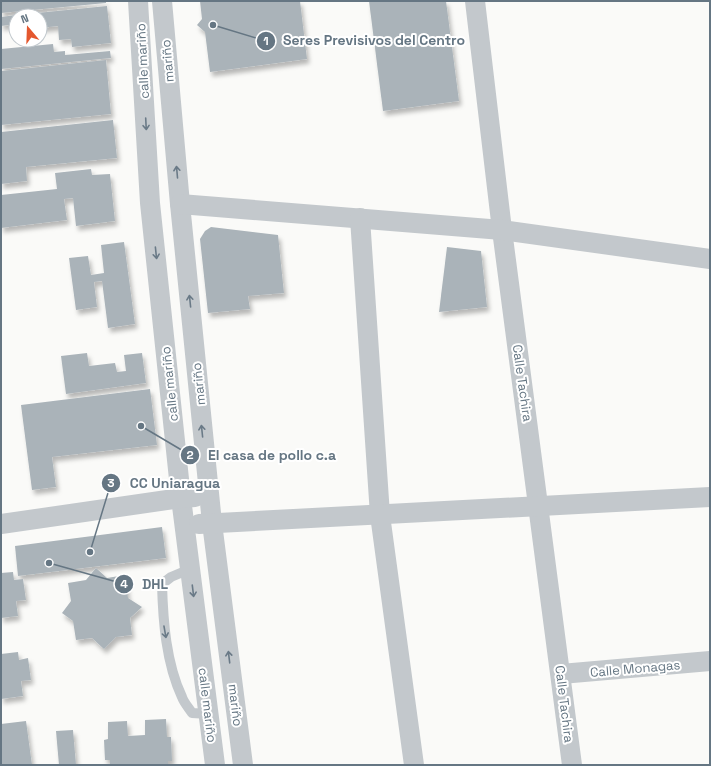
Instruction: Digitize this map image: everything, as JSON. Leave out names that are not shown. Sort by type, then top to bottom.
[{"type":"street","name":"calle mariño","points":[[138,1],[150,203],[181,498],[215,765]]},
{"type":"street","name":"mariño","points":[[162,1],[180,204],[209,496],[244,765]]},
{"type":"street","name":"Calle Tachira","points":[[476,1],[502,230],[572,765]]},
{"type":"street","points":[[180,204],[502,230],[710,259]]},
{"type":"street","points":[[360,218],[380,515],[414,765]]},
{"type":"street","points":[[1,524],[181,498],[209,496]]},
{"type":"street","points":[[185,524],[710,497]]},
{"type":"street","name":"Calle Monagas","points":[[561,674],[710,661]]},
{"type":"lane","points":[[190,569],[171,577],[162,584],[162,615],[171,665],[182,698],[192,713],[209,714]]},
{"type":"building","points":[[1,1],[106,1],[106,3],[48,9],[8,8],[8,12],[1,13]]},
{"type":"building","points":[[200,1],[300,1],[307,59],[210,72],[205,32],[197,25],[202,19]]},
{"type":"building","points":[[369,1],[446,1],[459,101],[383,111]]},
{"type":"building","points":[[107,6],[111,43],[72,47],[71,39],[59,40],[58,26],[48,27],[48,12]]},
{"type":"building","points":[[8,16],[8,25],[1,26],[1,17]]},
{"type":"building","points":[[48,44],[53,44],[54,52],[65,51],[65,55],[110,51],[111,58],[1,69],[1,49],[48,48]]},
{"type":"building","points":[[106,60],[111,114],[1,125],[1,71]]},
{"type":"building","points":[[113,120],[117,158],[26,167],[27,181],[1,184],[1,132]]},
{"type":"building","points":[[91,169],[92,175],[110,174],[115,221],[76,226],[73,198],[64,199],[67,220],[1,228],[1,195],[57,189],[55,173]]},
{"type":"building","points":[[211,227],[278,235],[284,293],[248,296],[250,309],[208,313],[200,239],[205,231]]},
{"type":"building","points":[[124,242],[135,324],[108,328],[102,281],[94,282],[97,307],[76,310],[69,258],[88,256],[91,275],[104,273],[101,245]]},
{"type":"building","points":[[447,247],[481,251],[487,307],[439,312]]},
{"type":"building","points":[[87,353],[89,366],[115,363],[117,372],[126,371],[124,355],[142,353],[146,383],[66,394],[61,356]]},
{"type":"building","points":[[150,389],[157,445],[52,457],[56,487],[32,490],[21,405]]},
{"type":"building","points":[[162,527],[166,558],[18,576],[15,546]]},
{"type":"building","points":[[96,568],[107,578],[125,575],[128,598],[142,607],[130,618],[132,635],[116,637],[104,649],[92,638],[76,640],[73,621],[62,613],[71,601],[68,583],[86,580]]},
{"type":"building","points":[[13,572],[14,580],[23,579],[26,600],[16,601],[18,616],[1,618],[1,573]]},
{"type":"building","points":[[18,652],[19,660],[28,658],[31,680],[21,681],[23,696],[1,699],[1,654]]},
{"type":"building","points":[[166,719],[167,737],[171,737],[172,761],[168,761],[168,765],[110,765],[110,760],[105,760],[104,740],[108,739],[108,722],[127,721],[128,736],[145,735],[145,720]]},
{"type":"building","points":[[26,721],[32,765],[1,765],[1,724]]},
{"type":"building","points":[[73,730],[76,765],[59,765],[56,731]]},
{"type":"place","name":"Seres Previsivos del Centro","points":[[213,25]]},
{"type":"place","name":"El casa de pollo c.a","points":[[141,426]]},
{"type":"place","name":"CC Uniaragua","points":[[90,552]]},
{"type":"place","name":"DHL","points":[[49,563]]}]
